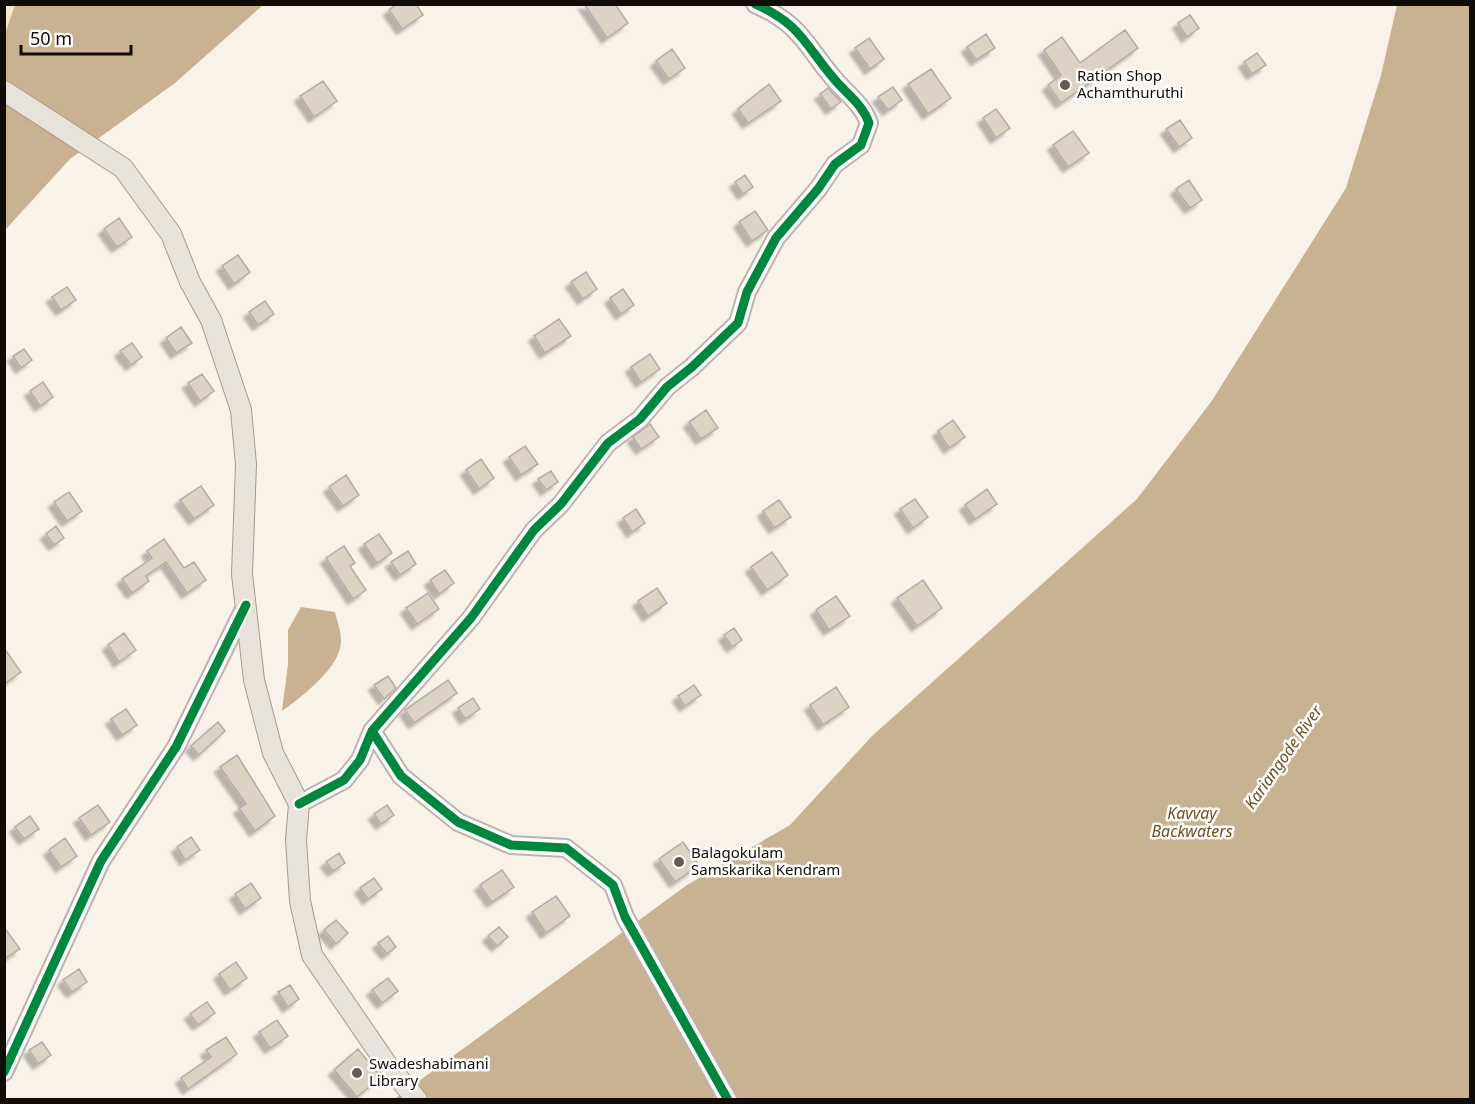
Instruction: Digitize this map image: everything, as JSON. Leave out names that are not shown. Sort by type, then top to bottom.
[{"type":"main road","points":[[4,91],[123,168],[171,234],[190,282],[211,320],[232,376],[241,410],[246,465],[242,574],[254,680],[273,753],[299,804],[296,840],[300,901],[312,955],[386,1064],[417,1100]]},
{"type":"street","points":[[299,804],[344,780],[360,760],[372,731],[471,618],[534,530],[561,504],[608,443],[640,419],[667,387],[692,367],[738,323],[747,292],[776,238],[836,164],[861,145],[869,123],[863,109],[836,80],[803,35],[780,15],[755,4]]},
{"type":"street","points":[[4,1071],[101,861],[176,747],[246,605]]},
{"type":"street","points":[[372,731],[401,776],[458,822],[511,845],[566,848],[613,885],[625,917],[728,1100]]},
{"type":"shaded area","points":[[5,5],[15,5],[5,37]]},
{"type":"water","points":[[15,5],[263,5],[175,83],[70,159],[5,230],[4,37]]},
{"type":"water","name":"Kavvay Backwaters","points":[[1397,5],[1470,5],[1470,1099],[393,1100],[687,885],[790,825],[872,736],[1137,499],[1211,402],[1346,188],[1381,75]]},
{"type":"water","points":[[301,607],[335,612],[341,637],[340,650],[328,671],[282,711],[288,664],[288,630]]},
{"type":"building","points":[[397,4],[416,4],[423,15],[402,29],[389,10]]},
{"type":"building","points":[[584,4],[615,4],[628,23],[607,38]]},
{"type":"building","points":[[1190,15],[1199,28],[1187,37],[1178,23]]},
{"type":"building","points":[[1125,30],[1138,48],[1061,103],[1048,85],[1061,75],[1044,50],[1062,37],[1080,63]]},
{"type":"building","points":[[986,34],[995,48],[976,60],[967,47]]},
{"type":"building","points":[[869,38],[884,59],[870,69],[855,48]]},
{"type":"building","points":[[672,49],[685,68],[669,79],[656,61]]},
{"type":"building","points":[[1257,53],[1266,65],[1252,74],[1244,62]]},
{"type":"building","points":[[931,69],[951,98],[928,114],[908,84]]},
{"type":"building","points":[[323,81],[337,101],[314,117],[300,96]]},
{"type":"building","points":[[769,84],[781,101],[748,123],[738,109]]},
{"type":"building","points":[[893,87],[902,100],[888,110],[878,97]]},
{"type":"building","points":[[828,88],[841,102],[831,109],[820,94]]},
{"type":"building","points":[[996,109],[1010,128],[996,138],[983,118]]},
{"type":"building","points":[[1180,120],[1192,138],[1179,147],[1166,129]]},
{"type":"building","points":[[1073,131],[1089,153],[1068,167],[1053,145]]},
{"type":"building","points":[[745,175],[753,187],[743,194],[735,182]]},
{"type":"building","points":[[1189,180],[1202,200],[1190,208],[1176,189]]},
{"type":"building","points":[[755,211],[768,230],[752,241],[739,222]]},
{"type":"building","points":[[119,218],[132,237],[117,247],[104,229]]},
{"type":"building","points":[[238,255],[250,272],[234,284],[222,266]]},
{"type":"building","points":[[586,272],[597,289],[583,299],[571,282]]},
{"type":"building","points":[[67,287],[76,300],[61,310],[52,297]]},
{"type":"building","points":[[623,289],[634,305],[621,314],[610,298]]},
{"type":"building","points":[[265,301],[274,314],[258,325],[249,312]]},
{"type":"building","points":[[559,319],[571,336],[545,353],[534,336]]},
{"type":"building","points":[[181,327],[192,343],[176,353],[166,338]]},
{"type":"building","points":[[132,343],[142,357],[131,365],[120,351]]},
{"type":"building","points":[[24,349],[32,360],[21,368],[13,356]]},
{"type":"building","points":[[650,354],[660,369],[641,382],[631,367]]},
{"type":"building","points":[[202,374],[214,391],[200,401],[188,383]]},
{"type":"building","points":[[43,382],[53,397],[40,406],[30,391]]},
{"type":"building","points":[[706,410],[718,428],[701,439],[689,422]]},
{"type":"building","points":[[953,420],[965,437],[949,448],[938,431]]},
{"type":"building","points":[[650,424],[659,437],[641,449],[633,437]]},
{"type":"building","points":[[525,446],[538,464],[521,475],[509,457]]},
{"type":"building","points":[[481,459],[494,478],[479,489],[466,470]]},
{"type":"building","points":[[551,471],[558,482],[546,490],[538,479]]},
{"type":"building","points":[[346,475],[359,495],[343,506],[329,487]]},
{"type":"building","points":[[201,486],[214,505],[194,519],[180,500]]},
{"type":"building","points":[[987,489],[997,504],[975,519],[965,505]]},
{"type":"building","points":[[69,492],[82,511],[67,521],[54,502]]},
{"type":"building","points":[[915,499],[928,517],[913,528],[900,509]]},
{"type":"building","points":[[779,500],[791,517],[774,528],[763,511]]},
{"type":"building","points":[[636,509],[645,523],[632,532],[623,518]]},
{"type":"building","points":[[56,526],[64,538],[54,545],[46,534]]},
{"type":"building","points":[[379,534],[392,553],[377,563],[364,544]]},
{"type":"building","points":[[164,539],[184,568],[194,562],[206,580],[187,593],[166,562],[146,576],[149,581],[132,593],[122,579],[152,558],[147,551]]},
{"type":"building","points":[[344,546],[355,563],[350,566],[366,590],[353,599],[326,558]]},
{"type":"building","points":[[408,551],[416,564],[400,575],[391,562]]},
{"type":"building","points":[[772,552],[788,575],[767,590],[751,567]]},
{"type":"building","points":[[445,570],[454,583],[439,594],[430,580]]},
{"type":"building","points":[[923,580],[942,608],[917,626],[897,598]]},
{"type":"building","points":[[657,588],[667,603],[648,616],[638,601]]},
{"type":"building","points":[[428,593],[439,609],[417,624],[406,608]]},
{"type":"building","points":[[836,596],[850,616],[829,630],[816,610]]},
{"type":"building","points":[[734,628],[742,640],[732,647],[724,635]]},
{"type":"building","points":[[124,633],[136,650],[119,662],[108,645]]},
{"type":"building","points":[[4,648],[21,672],[4,684]]},
{"type":"building","points":[[388,676],[396,688],[384,699],[374,685]]},
{"type":"building","points":[[448,680],[457,693],[414,723],[405,710]]},
{"type":"building","points":[[694,685],[701,695],[685,706],[678,696]]},
{"type":"building","points":[[836,687],[849,707],[823,725],[810,705]]},
{"type":"building","points":[[473,698],[480,709],[465,719],[458,708]]},
{"type":"building","points":[[126,709],[137,725],[122,735],[111,719]]},
{"type":"building","points":[[218,722],[225,731],[199,755],[191,746]]},
{"type":"building","points":[[237,755],[275,816],[255,831],[239,808],[246,804],[220,767]]},
{"type":"building","points":[[98,805],[110,822],[91,835],[79,818]]},
{"type":"building","points":[[387,805],[394,815],[381,824],[374,814]]},
{"type":"building","points":[[30,816],[39,829],[24,839],[15,827]]},
{"type":"building","points":[[191,837],[200,850],[185,860],[177,847]]},
{"type":"building","points":[[65,838],[77,856],[61,867],[49,850]]},
{"type":"building","name":"Balagokulam Samskarika Kendram","points":[[683,842],[699,865],[675,882],[659,859]]},
{"type":"building","points":[[339,853],[345,863],[333,871],[326,862]]},
{"type":"building","points":[[502,870],[514,887],[492,902],[480,885]]},
{"type":"building","points":[[374,878],[382,889],[368,899],[360,888]]},
{"type":"building","points":[[251,883],[261,898],[245,909],[235,894]]},
{"type":"building","points":[[556,896],[570,916],[546,933],[532,912]]},
{"type":"building","points":[[336,920],[348,933],[336,944],[324,930]]},
{"type":"building","points":[[4,927],[20,949],[4,959]]},
{"type":"building","points":[[499,927],[508,937],[497,946],[488,936]]},
{"type":"building","points":[[388,936],[396,947],[387,954],[378,943]]},
{"type":"building","points":[[236,962],[247,978],[230,990],[219,974]]},
{"type":"building","points":[[79,969],[87,982],[72,992],[63,980]]},
{"type":"building","points":[[388,978],[398,991],[382,1003],[372,990]]},
{"type":"building","points":[[290,985],[299,999],[288,1007],[278,992]]},
{"type":"building","points":[[207,1002],[215,1013],[198,1025],[190,1014]]},
{"type":"building","points":[[277,1020],[288,1036],[270,1048],[259,1032]]},
{"type":"building","points":[[226,1037],[237,1054],[188,1089],[181,1078],[211,1057],[206,1050]]},
{"type":"building","points":[[42,1042],[51,1055],[38,1064],[29,1050]]},
{"type":"building","name":"Swadeshabimani Library","points":[[358,1049],[381,1077],[357,1097],[334,1070]]},
{"type":"cycle path","points":[[299,804],[344,780],[360,760],[372,731],[471,618],[534,530],[561,504],[608,443],[640,419],[667,387],[692,367],[738,323],[747,292],[776,238],[818,189],[835,164],[861,145],[869,123],[859,105],[835,80],[793,28],[755,4]]},
{"type":"cycle path","points":[[4,1072],[101,861],[176,747],[246,605]]},
{"type":"cycle path","points":[[372,731],[401,776],[458,822],[511,845],[566,848],[613,885],[625,917],[728,1100]]},
{"type":"place","name":"Ration Shop Achamthuruthi","points":[[1065,85]]},
{"type":"place","name":"Balagokulam Samskarika Kendram","points":[[679,862]]},
{"type":"place","name":"Swadeshabimani Library","points":[[357,1073]]},
{"type":"water label","name":"Kariangode River","points":[[1283,757]]}]
